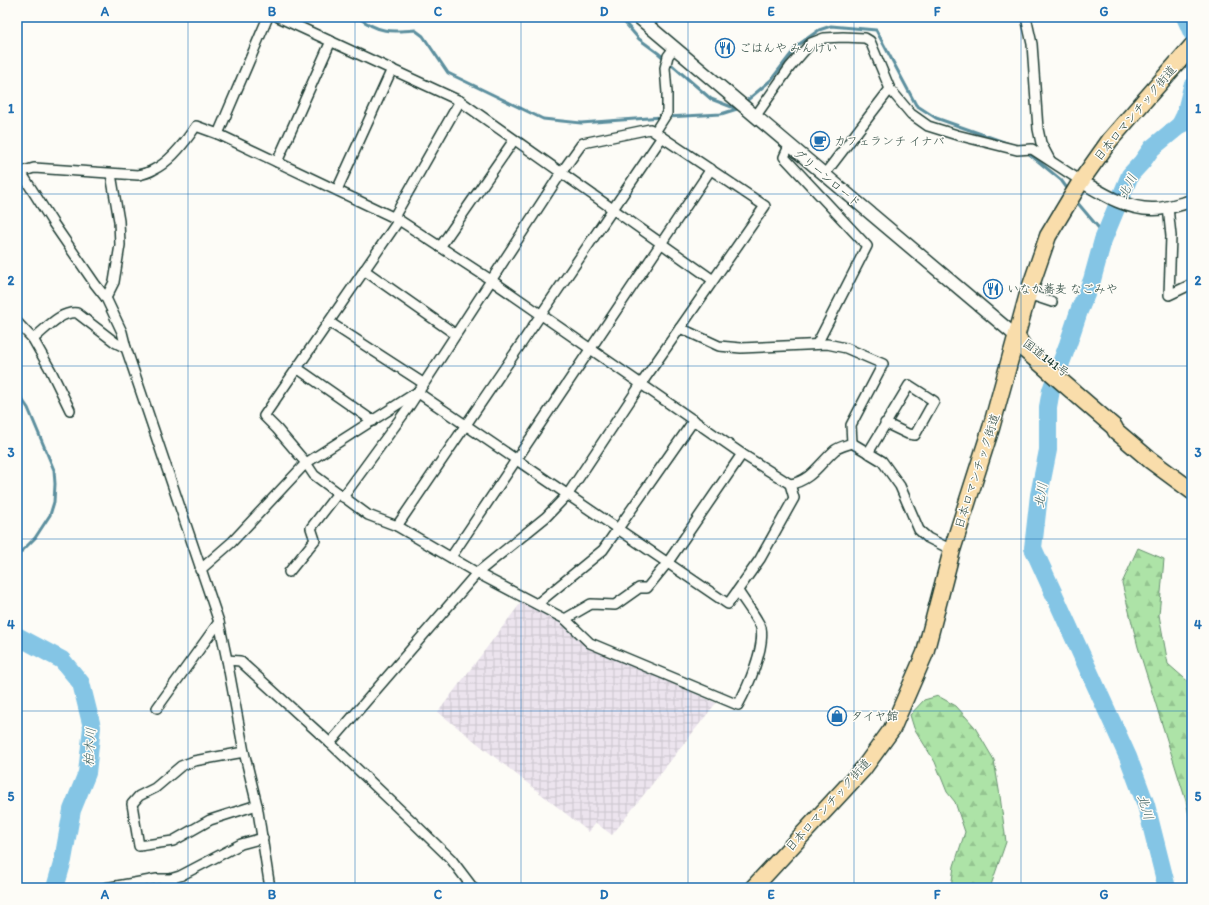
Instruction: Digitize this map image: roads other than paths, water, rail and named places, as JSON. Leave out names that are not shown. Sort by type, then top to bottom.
[{"type":"highway","name":"日本ロマンチック街道","points":[[753,888],[863,769],[892,729],[925,653],[952,550],[991,428],[1028,294],[1048,236],[1081,181],[1110,140],[1192,46]]},
{"type":"highway","name":"国道141号","points":[[1017,337],[1025,350],[1042,359],[1064,378],[1114,427],[1116,431],[1150,460],[1188,487]]},
{"type":"street","points":[[218,134],[268,17]]},
{"type":"street","points":[[278,17],[460,101],[713,280]]},
{"type":"street","name":"グリーンロード","points":[[638,17],[1017,337]]},
{"type":"street","points":[[1026,17],[1032,44],[1038,129],[1041,143],[1050,160]]},
{"type":"street","points":[[755,117],[790,67],[810,43],[824,38],[865,38],[870,41],[890,89],[911,114],[928,126],[1017,150],[1032,149],[1103,194],[1135,208],[1154,210],[1192,201]]},
{"type":"street","points":[[277,162],[330,41]]},
{"type":"street","points":[[397,526],[613,209],[658,135],[667,113],[665,68],[668,56],[674,48]]},
{"type":"street","points":[[337,190],[392,69]]},
{"type":"street","points":[[824,175],[890,89]]},
{"type":"street","points":[[460,101],[396,218],[364,270],[264,416],[306,463],[314,475],[368,515],[397,526],[477,573],[566,619],[590,643],[738,705],[748,686],[761,645],[761,627],[738,591]]},
{"type":"street","points":[[270,888],[257,805],[244,752],[219,622],[200,570],[122,332],[106,298],[53,223],[19,169],[34,168],[138,175],[153,170],[178,149],[196,126],[218,134],[396,218],[490,280],[742,454],[790,484],[799,483],[818,469],[836,449],[852,443],[868,452],[882,461],[900,486],[919,530],[928,538],[952,550]]},
{"type":"street","points":[[289,572],[315,540],[311,528],[340,495],[408,408],[490,280],[561,173],[583,143],[650,129],[765,206],[641,384],[568,494],[546,517],[477,573],[330,743]]},
{"type":"street","points":[[440,247],[514,140]]},
{"type":"street","points":[[789,146],[784,157],[867,246],[817,344]]},
{"type":"street","points":[[451,558],[711,169]]},
{"type":"street","points":[[106,298],[114,282],[120,245],[119,221],[111,174]]},
{"type":"street","points":[[1168,207],[1171,236],[1169,295],[1192,284]]},
{"type":"street","points":[[364,270],[455,334]]},
{"type":"street","points":[[1028,294],[1052,302]]},
{"type":"street","points":[[33,339],[58,318],[72,313],[77,313],[116,343],[126,348]]},
{"type":"street","points":[[17,322],[33,339],[70,410]]},
{"type":"street","points":[[329,322],[423,383]]},
{"type":"street","points":[[680,328],[719,346],[741,348],[827,344],[846,348],[883,364],[851,424],[852,443]]},
{"type":"street","points":[[297,368],[373,421]]},
{"type":"street","points":[[868,452],[909,385],[934,401],[915,435],[908,434],[886,423]]},
{"type":"street","points":[[200,570],[232,542],[306,463],[417,392]]},
{"type":"street","points":[[417,392],[728,604],[760,560],[794,498],[790,484]]},
{"type":"street","points":[[537,604],[603,550],[694,420]]},
{"type":"street","points":[[566,619],[591,604],[615,605],[639,588],[647,588],[668,562],[742,454]]},
{"type":"street","points":[[157,708],[219,622]]},
{"type":"street","points":[[227,660],[240,661],[330,743],[451,859],[473,888]]},
{"type":"street","points":[[244,752],[194,761],[181,766],[155,788],[139,796],[132,804],[139,846],[173,841],[210,820],[257,805]]},
{"type":"street","points":[[104,888],[156,879],[170,879],[180,876],[241,844],[262,838]]},
{"type":"waterway","points":[[358,17],[378,29],[392,31],[415,30],[423,36],[448,73],[543,119],[581,123],[662,117]]},
{"type":"waterway","points":[[620,17],[639,39],[658,53],[711,99],[737,109],[740,107]]},
{"type":"waterway","points":[[1185,17],[1192,33]]},
{"type":"waterway","points":[[744,103],[771,80],[798,45],[819,30],[831,26],[876,30],[916,105],[936,118],[1018,147]]},
{"type":"waterway","points":[[1180,125],[1185,115],[1192,87]]},
{"type":"waterway","points":[[667,117],[721,114],[737,109]]},
{"type":"waterway","name":"北川","points":[[1167,888],[1146,805],[1128,757],[1033,548],[1039,495],[1048,450],[1048,407],[1051,390],[1079,311],[1092,280],[1103,240],[1130,175],[1152,148],[1180,125],[1192,120]]},
{"type":"waterway","points":[[1027,152],[1061,180],[1069,191]]},
{"type":"waterway","points":[[1076,201],[1103,233],[1103,240]]},
{"type":"waterway","points":[[17,392],[28,408],[54,470],[55,484],[54,502],[50,515],[35,538],[17,556]]},
{"type":"waterway","name":"柏木川","points":[[17,636],[62,660],[81,683],[92,727],[87,773],[72,810],[63,860],[55,888]]},
{"type":"place","name":"ごはんや みんけい","points":[[725,48]]},
{"type":"place","name":"カフェランチ イナバ","points":[[820,141]]},
{"type":"place","name":"いなか蕎麦 なごみや","points":[[993,289]]},
{"type":"place","name":"タイヤ館","points":[[837,716]]}]
